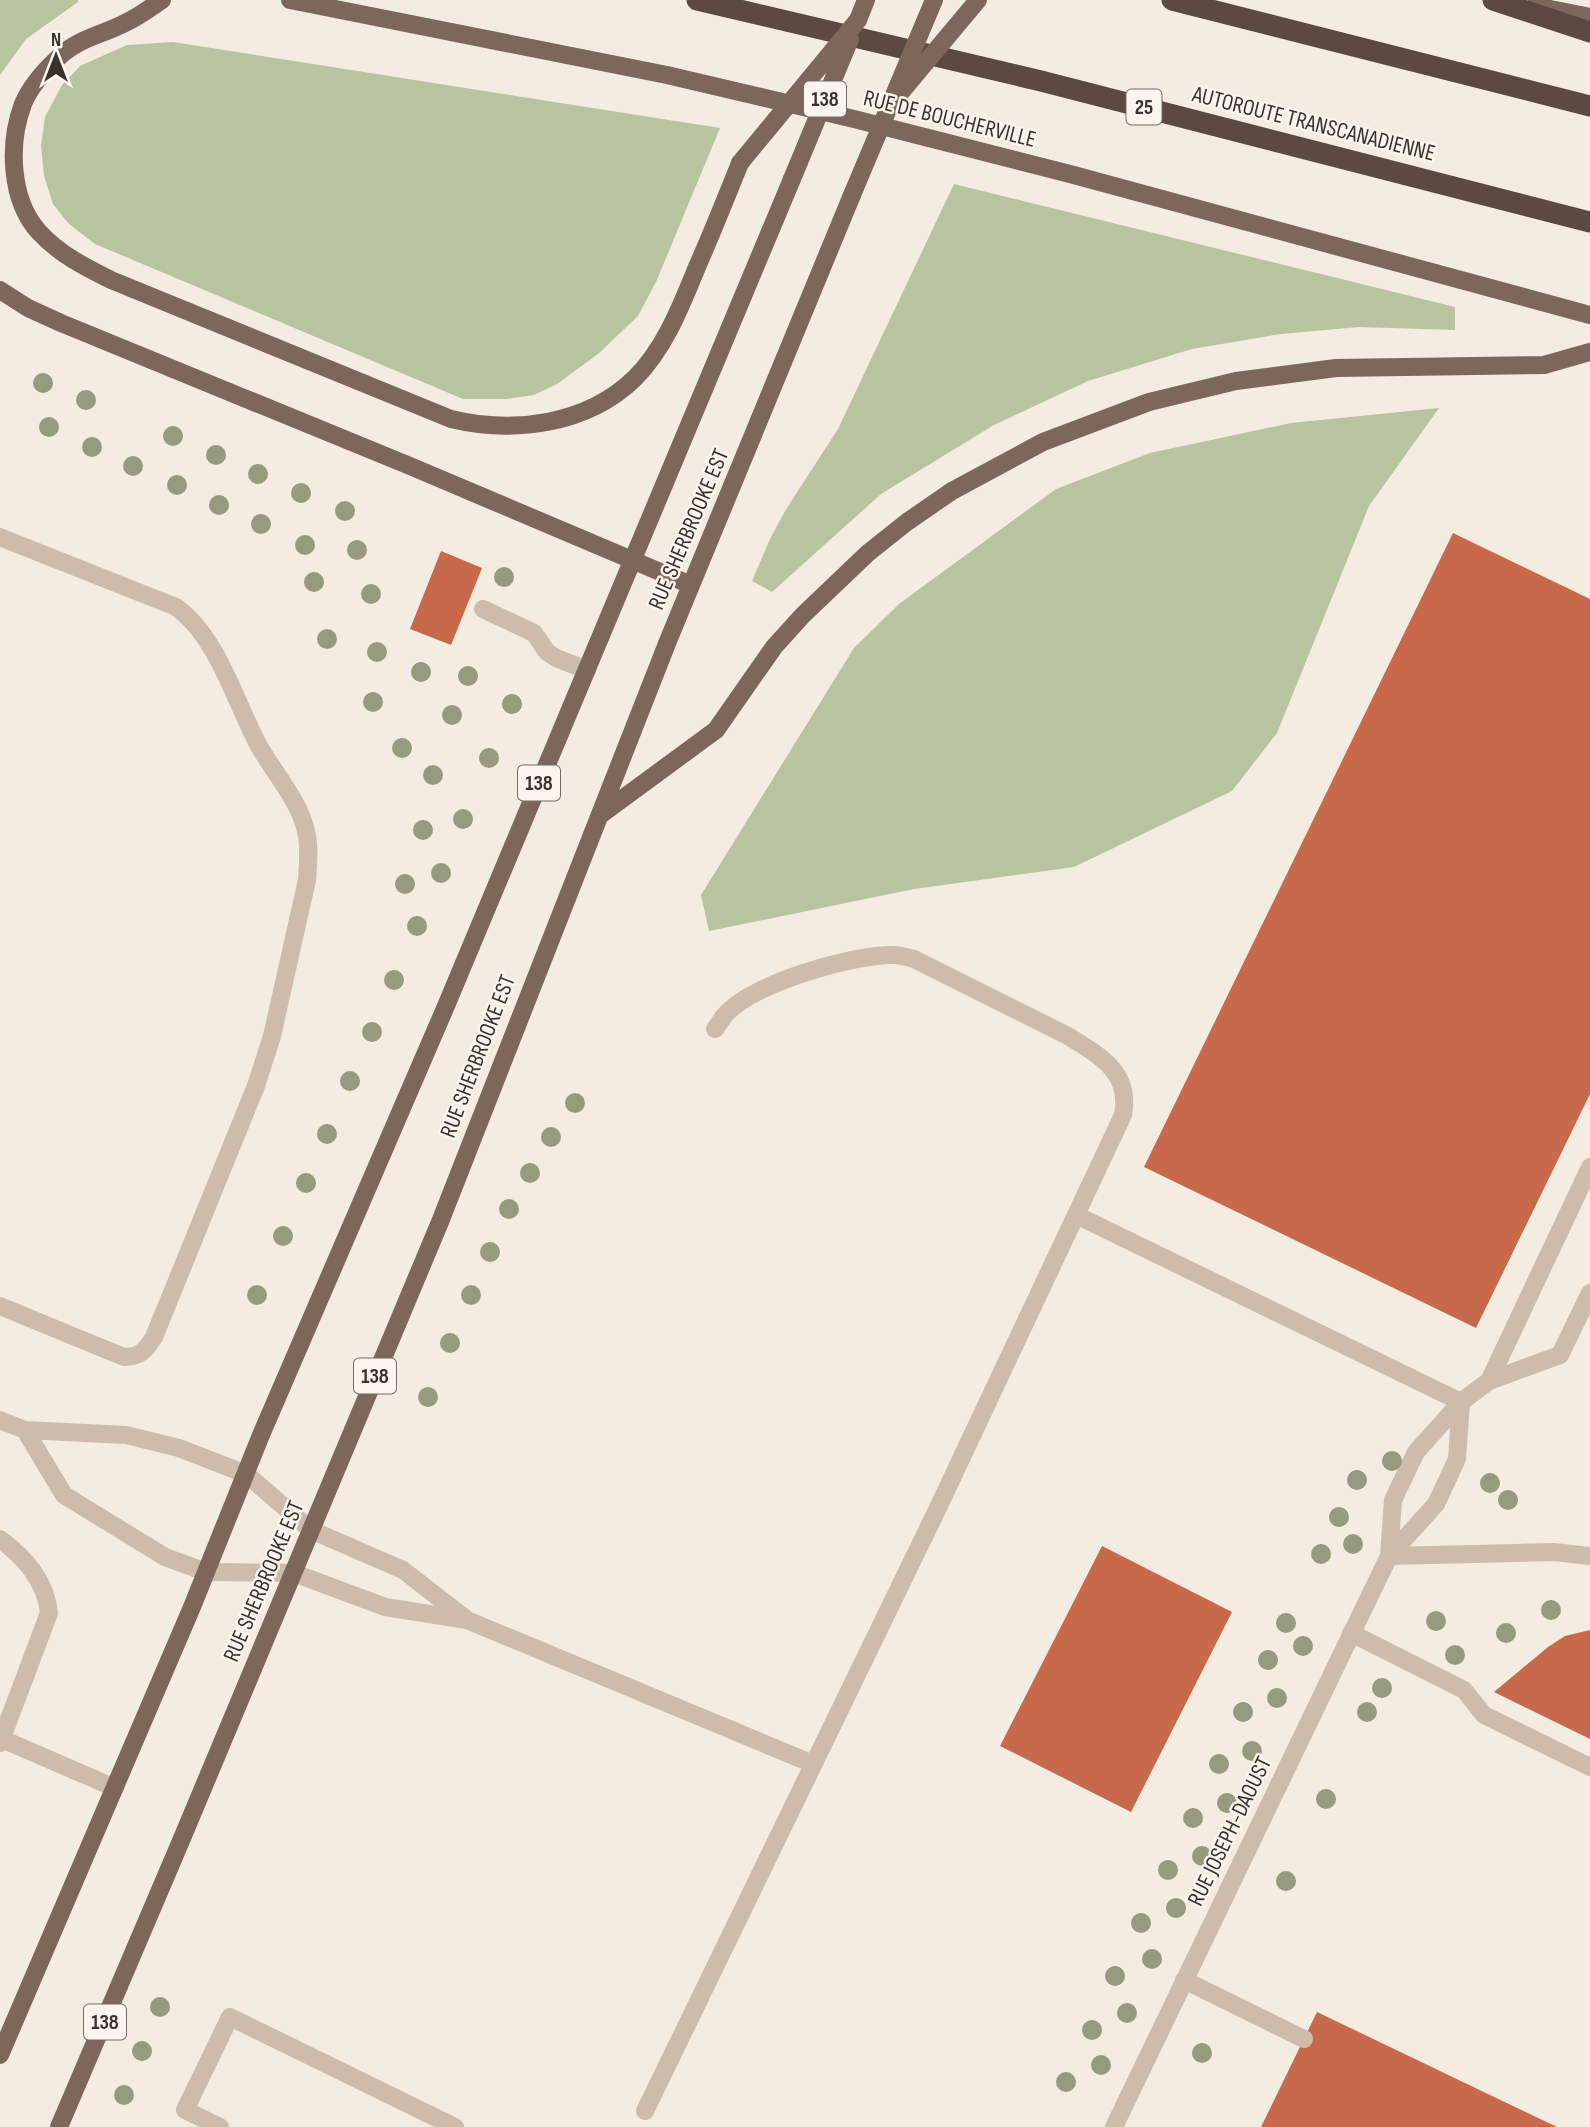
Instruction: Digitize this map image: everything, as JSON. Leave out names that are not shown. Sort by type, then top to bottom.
[{"type":"highway","name":"AUTOROUTE TRANSCANADIENNE","points":[[697,0],[1041,81],[1590,222]]},
{"type":"highway","points":[[1172,0],[1590,106]]},
{"type":"highway","points":[[1493,0],[1590,32]]},
{"type":"main road","points":[[162,0],[124,24],[81,41],[60,56],[39,78],[24,102],[16,131],[14,158],[25,210],[38,230],[55,248],[77,263],[111,280],[451,419],[472,424],[495,425],[552,421],[593,407],[636,377],[664,340],[740,163],[858,20]]},
{"type":"main road","name":"RUE DE BOUCHERVILLE","points":[[290,0],[654,72],[841,116],[1070,174],[1590,315]]},
{"type":"main road","name":"RUE SHERBROOKE EST","points":[[0,2055],[587,670],[866,0]]},
{"type":"main road","name":"RUE SHERBROOKE EST","points":[[58,2127],[440,1222],[691,585],[934,0]]},
{"type":"main road","points":[[890,106],[978,0]]},
{"type":"main road","points":[[1508,0],[1590,17]]},
{"type":"main road","points":[[0,290],[61,323],[691,585]]},
{"type":"main road","points":[[599,816],[716,730],[774,647],[803,615],[868,554],[907,522],[952,491],[1043,442],[1149,402],[1236,381],[1336,368],[1544,365],[1590,352]]},
{"type":"street","points":[[0,537],[176,607],[185,614],[222,667],[259,746],[300,813],[309,854],[307,880],[272,1036],[256,1086],[154,1337],[146,1349],[137,1357],[124,1357],[0,1306]]},
{"type":"street","points":[[482,609],[534,633],[547,652],[587,670]]},
{"type":"street","points":[[645,2111],[1076,1215],[1123,1115],[1125,1102],[1123,1088],[1115,1071],[1100,1056],[1068,1036],[914,959],[896,954],[871,956],[838,964],[800,974],[771,986],[725,1014],[715,1029]]},
{"type":"street","points":[[1489,1381],[1590,1167]]},
{"type":"street","points":[[1076,1215],[1461,1402]]},
{"type":"street","points":[[1389,1556],[1393,1500],[1416,1452],[1461,1402],[1489,1381],[1560,1355],[1590,1293]]},
{"type":"street","points":[[1389,1556],[1436,1504],[1457,1459],[1461,1402]]},
{"type":"street","points":[[0,1420],[25,1430],[126,1436],[179,1448],[246,1474],[311,1530],[403,1570],[467,1620]]},
{"type":"street","points":[[25,1430],[65,1495],[165,1557],[206,1572],[294,1573],[385,1607],[467,1620],[813,1764]]},
{"type":"street","points":[[0,1539],[12,1548],[41,1580],[48,1597],[49,1613],[1,1741],[115,1788]]},
{"type":"street","points":[[1389,1556],[1554,1552],[1590,1556]]},
{"type":"street","name":"RUE JOSEPH-DAOUST","points":[[1114,2127],[1389,1556]]},
{"type":"street","points":[[1351,1633],[1464,1690],[1484,1715],[1590,1768]]},
{"type":"street","points":[[1184,1980],[1304,2039]]},
{"type":"street","points":[[220,2127],[186,2110],[230,2017],[455,2127]]},
{"type":"green space","points":[[0,0],[78,2],[26,39],[0,75]]},
{"type":"green space","points":[[173,42],[720,128],[656,282],[638,316],[598,354],[557,384],[534,395],[506,399],[463,399],[95,244],[69,224],[53,204],[44,176],[41,145],[45,117],[62,85],[80,66],[127,45]]},
{"type":"green space","points":[[954,184],[1455,307],[1455,330],[1359,327],[1281,334],[1192,349],[1088,381],[994,425],[881,494],[772,592],[752,581],[770,539],[838,429]]},
{"type":"green space","points":[[1439,408],[1369,506],[1277,733],[1232,791],[1074,867],[914,889],[709,931],[701,895],[854,648],[899,604],[1056,489],[1150,453],[1291,423]]},
{"type":"building","points":[[1453,533],[1590,599],[1590,1094],[1476,1328],[1144,1167]]},
{"type":"building","points":[[441,551],[482,568],[451,645],[410,629]]},
{"type":"building","points":[[1102,1546],[1232,1612],[1131,1812],[1000,1746]]},
{"type":"building","points":[[1590,1630],[1590,1739],[1494,1692],[1565,1636]]},
{"type":"building","points":[[1317,2012],[1557,2127],[1261,2127]]}]
